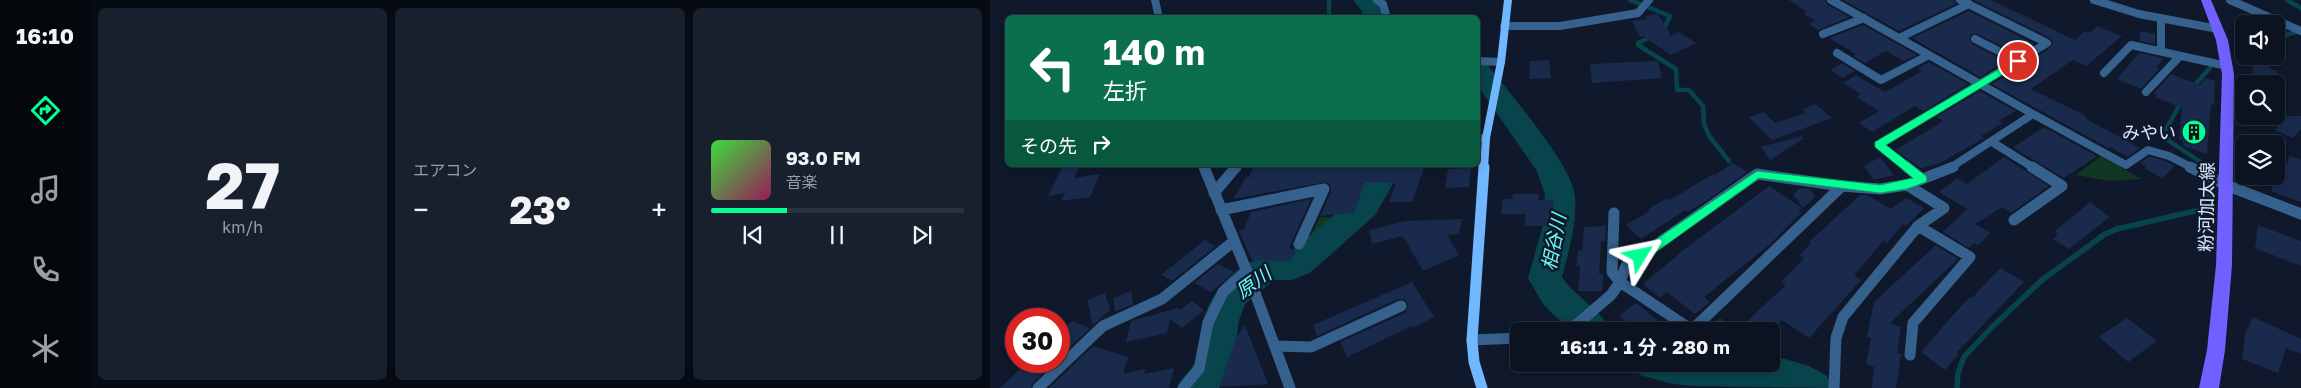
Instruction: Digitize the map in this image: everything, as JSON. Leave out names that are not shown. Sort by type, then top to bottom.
[{"type":"main road","name":"粉河加太線","points":[[2206,0],[2222,40],[2227,66],[2224,264],[2216,350],[2209,388]]},
{"type":"street","points":[[1155,0],[1158,15]]},
{"type":"street","points":[[1377,0],[1383,4],[1386,15]]},
{"type":"street","points":[[1482,388],[1474,362],[1472,340],[1482,139],[1490,118],[1501,62],[1508,0]]},
{"type":"street","points":[[1504,26],[1560,26],[1638,13],[1650,0]]},
{"type":"street","points":[[1831,0],[2126,165],[2148,150],[2163,154],[2225,184],[2280,204],[2301,214]]},
{"type":"street","points":[[2094,0],[2139,14],[2218,29]]},
{"type":"street","points":[[2230,0],[2299,30]]},
{"type":"street","points":[[1899,38],[1964,2],[2047,43],[1878,145],[1922,179]]},
{"type":"street","points":[[1823,34],[1864,18]]},
{"type":"street","points":[[2161,18],[2161,52]]},
{"type":"street","points":[[1975,39],[2018,61]]},
{"type":"street","points":[[2104,73],[2131,45],[2227,66]]},
{"type":"street","points":[[1837,53],[1881,80],[1929,55]]},
{"type":"street","points":[[2146,92],[2180,56]]},
{"type":"street","points":[[1480,61],[1501,62]]},
{"type":"street","points":[[1580,322],[1611,295],[1620,282],[1626,266],[1757,174],[1842,186],[1880,189],[1907,185],[1956,166],[2033,114]]},
{"type":"street","points":[[1992,142],[2062,186],[2014,220]]},
{"type":"street","points":[[1204,167],[1249,277],[1290,388]]},
{"type":"street","points":[[1214,193],[1236,167]]},
{"type":"street","points":[[1834,388],[1836,338],[1843,317],[1918,226],[1944,208],[1907,185]]},
{"type":"street","points":[[1614,213],[1612,272],[1620,282],[1692,330],[1842,186]]},
{"type":"street","points":[[1221,210],[1324,189],[1299,244]]},
{"type":"street","points":[[1910,355],[1913,324],[1970,257],[1918,226]]},
{"type":"street","points":[[1038,388],[1103,326],[1162,299],[1234,241]]},
{"type":"street","points":[[1183,388],[1199,369],[1208,323],[1223,292],[1249,277]]},
{"type":"street","points":[[1275,346],[1311,347],[1401,306]]},
{"type":"street","points":[[1472,340],[1510,338]]},
{"type":"green space","points":[[2101,156],[2141,179],[2110,181],[2076,175]]},
{"type":"green space","points":[[1320,217],[1342,218],[1303,251]]},
{"type":"green space","points":[[1720,318],[1726,322],[1715,322]]},
{"type":"building","points":[[1789,0],[1825,0],[1828,5],[1850,17],[1818,30],[1809,24],[1815,21],[1803,13],[1807,12]]},
{"type":"building","points":[[1843,0],[1954,0],[1956,4],[1899,31]]},
{"type":"building","points":[[1973,0],[1991,0],[2075,40],[2085,31],[2090,33],[2097,26],[2122,36],[2086,66],[2073,60],[2031,89],[2084,115],[2088,120],[2140,148],[2128,157],[2110,147],[2108,148],[1992,84],[2050,48],[2053,42],[2050,38]]},
{"type":"building","points":[[1969,11],[2035,44],[2017,54],[1978,34],[1972,34],[1969,39],[1972,44],[2005,61],[1980,77],[1912,38]]},
{"type":"building","points":[[1658,14],[1671,36],[1679,32],[1696,43],[1671,55],[1643,36],[1640,37],[1632,21],[1647,19],[1645,16]]},
{"type":"building","points":[[1863,25],[1917,55],[1904,61],[1886,51],[1865,63],[1853,56],[1856,54],[1829,38]]},
{"type":"building","points":[[2140,31],[2155,34],[2155,44],[2140,41]]},
{"type":"building","points":[[2139,53],[2164,58],[2156,68],[2159,69],[2141,89],[2117,79]]},
{"type":"building","points":[[1549,60],[1551,78],[1529,79],[1530,61]]},
{"type":"building","points":[[1658,61],[1662,78],[1592,83],[1590,64]]},
{"type":"building","points":[[1929,62],[1968,84],[1924,111],[1915,106],[1872,132],[1859,123],[1879,111],[1857,97],[1861,94],[1843,83],[1856,75],[1885,92],[1922,71],[1917,68]]},
{"type":"building","points":[[1842,63],[1855,71],[1843,78],[1830,70]]},
{"type":"building","points":[[2253,65],[2269,65],[2269,68],[2277,71],[2277,75],[2252,75]]},
{"type":"building","points":[[2171,74],[2200,85],[2205,78],[2215,81],[2214,105],[2211,104],[2207,154],[2183,146],[2183,141],[2179,139],[2182,108],[2155,97],[2157,95],[2153,94]]},
{"type":"building","points":[[1980,91],[2016,111],[1999,121],[2003,123],[1981,136],[1984,138],[1938,164],[1921,168],[1895,150],[1943,121],[1936,117]]},
{"type":"building","points":[[1815,104],[1832,118],[1772,140],[1749,117],[1764,112],[1775,123],[1806,113],[1802,110]]},
{"type":"building","points":[[2287,116],[2301,116],[2301,129],[2293,138],[2275,130],[2279,125],[2285,125]]},
{"type":"building","points":[[2044,127],[2097,156],[2064,178],[2015,149],[2014,147]]},
{"type":"building","points":[[1802,136],[1803,139],[1770,160],[1761,147]]},
{"type":"building","points":[[2149,156],[2175,166],[2162,178],[2144,168],[2146,166],[2140,163]]},
{"type":"building","points":[[2289,156],[2301,160],[2301,202],[2271,191],[2273,185],[2285,185],[2285,164],[2287,165]]},
{"type":"building","points":[[1880,157],[1894,175],[1874,180],[1864,166]]},
{"type":"building","points":[[2004,157],[2049,186],[2011,213],[2002,207],[1975,224],[1990,233],[1978,245],[1974,243],[1969,248],[1943,232],[1967,209],[1939,192],[1957,178],[1967,184]]},
{"type":"building","points":[[1733,163],[1747,172],[1706,201],[1687,212],[1685,210],[1641,239],[1626,225],[1650,211],[1648,209],[1667,198],[1670,200]]},
{"type":"building","points":[[1062,167],[1079,167],[1074,178],[1100,174],[1090,197],[1061,201],[1065,193],[1048,196]]},
{"type":"building","points":[[1253,167],[1424,167],[1412,202],[1389,202],[1396,183],[1365,182],[1354,213],[1320,216],[1331,192],[1330,185],[1326,182],[1233,199],[1246,177],[1249,177]]},
{"type":"building","points":[[1471,168],[1469,187],[1445,188],[1448,169]]},
{"type":"building","points":[[1769,186],[1802,208],[1799,211],[1802,212],[1769,245],[1704,297],[1710,302],[1695,314],[1667,292],[1660,298],[1643,284],[1686,248]]},
{"type":"building","points":[[1800,188],[1810,189],[1815,197],[1803,208],[1793,194]]},
{"type":"building","points":[[1513,194],[1539,194],[1538,200],[1554,200],[1551,226],[1524,226],[1526,214],[1501,214],[1503,199],[1512,199]]},
{"type":"building","points":[[1860,195],[1867,195],[1891,209],[1906,198],[1924,208],[1906,226],[1903,224],[1887,243],[1883,241],[1854,275],[1861,280],[1809,338],[1782,320],[1780,322],[1746,322],[1786,285],[1781,282],[1804,258],[1800,255],[1811,243],[1809,242]]},
{"type":"building","points":[[1311,199],[1289,248],[1296,251],[1291,261],[1252,260],[1239,231],[1244,229],[1251,212]]},
{"type":"building","points":[[2090,202],[2110,217],[2069,249],[2053,239],[2058,234],[2054,232]]},
{"type":"building","points":[[1462,219],[1459,234],[1447,235],[1459,255],[1423,271],[1403,236],[1372,244],[1369,230],[1405,221]]},
{"type":"building","points":[[2258,225],[2301,241],[2301,266],[2255,248]]},
{"type":"building","points":[[1606,226],[1605,241],[1601,241],[1599,274],[1603,274],[1602,291],[1578,291],[1580,266],[1576,266],[1578,251],[1582,251],[1584,227]]},
{"type":"building","points":[[1205,240],[1216,246],[1172,281],[1161,275]]},
{"type":"building","points":[[1936,245],[1958,259],[1890,323],[1901,327],[1897,353],[1901,354],[1896,388],[1872,388],[1874,367],[1866,364],[1871,338],[1867,337],[1874,302]]},
{"type":"building","points":[[1218,264],[1234,272],[1211,292],[1194,283]]},
{"type":"building","points":[[2000,268],[2024,282],[1957,352],[1959,354],[1945,370],[1921,352],[1953,315]]},
{"type":"building","points":[[1412,282],[1434,317],[1347,357],[1340,342],[1405,313],[1408,306],[1406,300],[1398,299],[1317,336],[1313,325]]},
{"type":"building","points":[[1131,291],[1133,304],[1115,312],[1113,298]]},
{"type":"building","points":[[1105,293],[1110,310],[1093,325],[1087,300]]},
{"type":"building","points":[[1192,301],[1204,310],[1182,328],[1170,319],[1167,333],[1126,342],[1131,321],[1178,308],[1180,310]]},
{"type":"building","points":[[1636,303],[1660,322],[1626,322],[1619,316]]},
{"type":"building","points":[[2253,317],[2301,339],[2301,354],[2286,348],[2278,373],[2242,359],[2245,334]]},
{"type":"building","points":[[2127,318],[2157,341],[2128,362],[2099,337]]},
{"type":"building","points":[[1072,321],[1090,328],[1070,347],[1070,323]]},
{"type":"building","points":[[1245,325],[1268,384],[1219,387],[1236,338]]},
{"type":"building","points":[[1093,346],[1128,357],[1123,374],[1145,369],[1144,374],[1174,368],[1169,388],[1049,388],[1065,373],[1070,373],[1070,368]]},
{"type":"building","points":[[1016,373],[1043,373],[1033,383],[1031,388],[1000,388]]},
{"type":"waterway","points":[[1329,0],[1329,15]]},
{"type":"waterway","name":"相谷川","points":[[1364,0],[1373,9],[1374,15]]},
{"type":"waterway","points":[[1630,0],[1670,16],[1663,31]]},
{"type":"waterway","points":[[2287,0],[2301,8]]},
{"type":"waterway","points":[[2285,35],[2299,31]]},
{"type":"waterway","points":[[1653,36],[1638,43],[1638,45],[1676,69],[1677,90],[1689,90],[1703,106],[1704,123],[1709,136],[1729,161]]},
{"type":"waterway","points":[[2192,88],[2210,68]]},
{"type":"waterway","name":"相谷川","points":[[1480,72],[1551,169],[1560,195],[1560,222],[1545,278],[1555,294],[1584,322]]},
{"type":"waterway","points":[[2182,101],[2165,131],[2169,141],[2202,163]]},
{"type":"waterway","name":"原川","points":[[1196,388],[1214,366],[1221,320],[1232,295],[1262,271],[1273,266],[1292,267],[1298,264],[1364,207],[1389,167]]},
{"type":"waterway","points":[[1957,388],[1958,373],[1964,357],[1991,328],[2042,280],[2105,234],[2117,229],[2208,208],[2209,187]]},
{"type":"waterway","name":"相谷川","points":[[1776,372],[1795,378],[1814,388]]},
{"type":"place","name":"みやい","points":[[2194,132]]},
{"type":"route","points":[[1640,256],[1757,174],[1842,186],[1880,189],[1907,185],[1922,179],[1878,145],[2018,61]]}]
